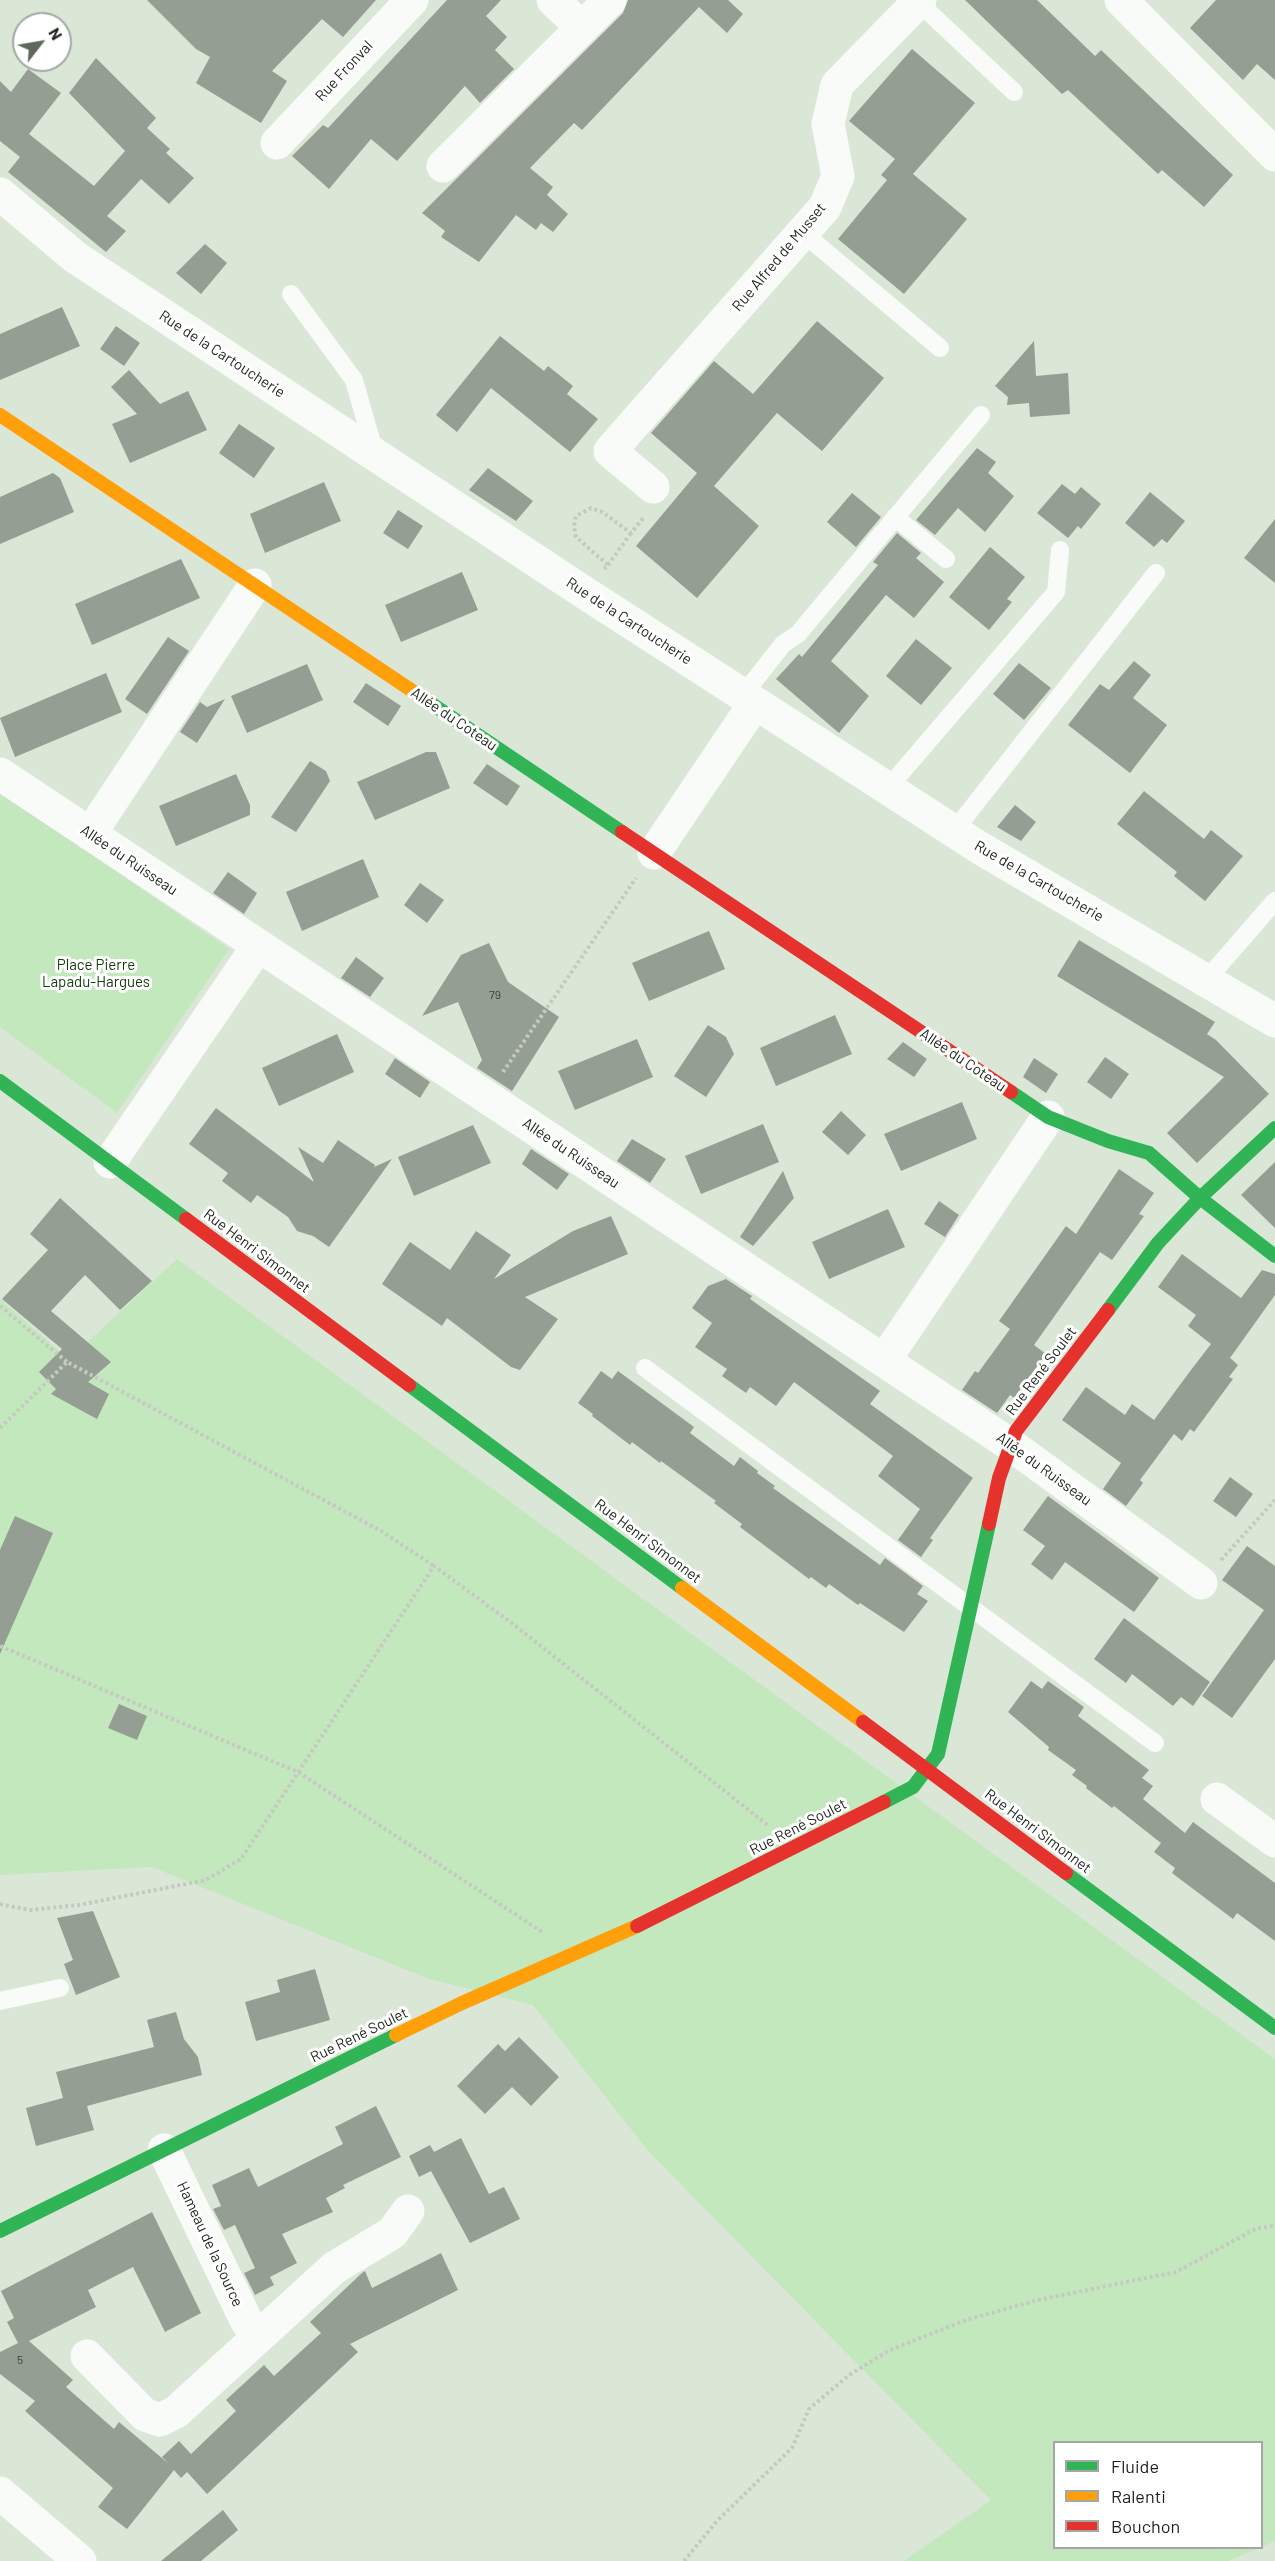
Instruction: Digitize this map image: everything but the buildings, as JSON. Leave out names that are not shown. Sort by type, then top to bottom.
[{"type":"street","name":"Rue Fronval","points":[[277,142],[412,0]]},
{"type":"street","points":[[553,0],[582,28]]},
{"type":"street","points":[[443,166],[610,0]]},
{"type":"street","name":"Rue Alfred de Musset","points":[[652,487],[610,451],[825,207],[838,176],[828,124],[837,85],[919,1]]},
{"type":"street","points":[[1130,3],[1275,155]]},
{"type":"street","name":"Rue de la Cartoucherie","points":[[0,194],[75,257],[585,593],[954,831],[1275,1021]]},
{"type":"street","name":"Allée du Coteau","points":[[0,415],[1048,1117],[1108,1141],[1149,1153],[1200,1198],[1275,1256]]},
{"type":"street","points":[[90,834],[255,585]]},
{"type":"street","points":[[654,853],[749,699]]},
{"type":"street","name":"Allée du Ruisseau","points":[[0,774],[1011,1445],[1201,1583]]},
{"type":"street","points":[[110,1162],[258,946]]},
{"type":"street","name":"Rue Henri Simonnet","points":[[0,1081],[1275,2028]]},
{"type":"street","points":[[884,1361],[1048,1117]]},
{"type":"street","name":"Rue René Soulet","points":[[0,2231],[452,2008],[654,1918],[913,1787],[938,1754],[999,1478],[1016,1431],[1158,1243],[1200,1198],[1275,1128]]},
{"type":"street","points":[[1217,1799],[1275,1841]]},
{"type":"street","name":"Hameau de la Source","points":[[164,2150],[246,2320],[257,2337]]},
{"type":"street","points":[[87,2356],[145,2415],[160,2420],[176,2412],[334,2268],[392,2233],[408,2211]]},
{"type":"street","points":[[0,2493],[80,2561]]},
{"type":"lane","points":[[919,1],[1014,92]]},
{"type":"lane","points":[[802,232],[940,348]]},
{"type":"lane","points":[[291,294],[354,380],[376,455]]},
{"type":"lane","points":[[749,699],[783,644],[798,634],[981,415]]},
{"type":"lane","points":[[896,517],[946,559]]},
{"type":"lane","points":[[888,788],[1056,592],[1060,550]]},
{"type":"lane","points":[[954,831],[1156,573]]},
{"type":"lane","points":[[1207,979],[1275,901]]},
{"type":"lane","points":[[645,1368],[1155,1743]]},
{"type":"lane","points":[[0,2001],[60,1988]]},
{"type":"path","points":[[585,593],[662,495],[652,487]]},
{"type":"path","points":[[608,565],[576,537],[573,526],[576,516],[591,508],[602,512],[631,533]]},
{"type":"path","points":[[486,1097],[654,853]]},
{"type":"path","points":[[0,1306],[67,1362],[383,1532],[434,1566],[513,1624],[795,1846]]},
{"type":"path","points":[[0,1428],[67,1362]]},
{"type":"path","points":[[1201,1583],[1275,1500]]},
{"type":"path","points":[[0,1904],[30,1910],[79,1905],[206,1880],[241,1859],[434,1566]]},
{"type":"path","points":[[0,1646],[298,1772],[521,1917],[550,1938],[567,1956]]},
{"type":"path","points":[[684,2561],[717,2521],[792,2448],[809,2409],[849,2375],[890,2350],[966,2320],[1007,2308],[1176,2272],[1257,2228],[1275,2226]]},
{"type":"green space","name":"Place Pierre Lapadu-Hargues","points":[[0,791],[229,949],[117,1113],[0,1027]]},
{"type":"green space","points":[[177,1259],[1275,2059],[1275,2541],[1263,2547],[1263,2441],[1053,2441],[1053,2549],[1257,2549],[1228,2561],[904,2561],[991,2500],[648,2151],[533,2005],[426,1978],[152,1867],[0,1875],[0,1299],[69,1359]]},
{"type":"traffic: fast","points":[[429,702],[622,832]]},
{"type":"traffic: fast","points":[[0,1081],[186,1219]]},
{"type":"traffic: fast","points":[[1011,1092],[1048,1117],[1108,1141],[1149,1153],[1200,1198],[1275,1256]]},
{"type":"traffic: fast","points":[[1108,1310],[1158,1243],[1200,1198],[1275,1128]]},
{"type":"traffic: fast","points":[[409,1385],[682,1588]]},
{"type":"traffic: fast","points":[[884,1802],[913,1787],[938,1754],[989,1524]]},
{"type":"traffic: fast","points":[[1066,1873],[1275,2028]]},
{"type":"traffic: fast","points":[[0,2231],[396,2035]]},
{"type":"traffic: slow","points":[[0,415],[429,702]]},
{"type":"traffic: slow","points":[[682,1588],[863,1722]]},
{"type":"traffic: slow","points":[[396,2035],[462,2003],[637,1926]]},
{"type":"traffic: jam","points":[[622,832],[1011,1092]]},
{"type":"traffic: jam","points":[[186,1219],[409,1385]]},
{"type":"traffic: jam","points":[[989,1524],[999,1478],[1016,1431],[1108,1310]]},
{"type":"traffic: jam","points":[[863,1722],[1066,1873]]},
{"type":"traffic: jam","points":[[637,1926],[884,1802]]}]
